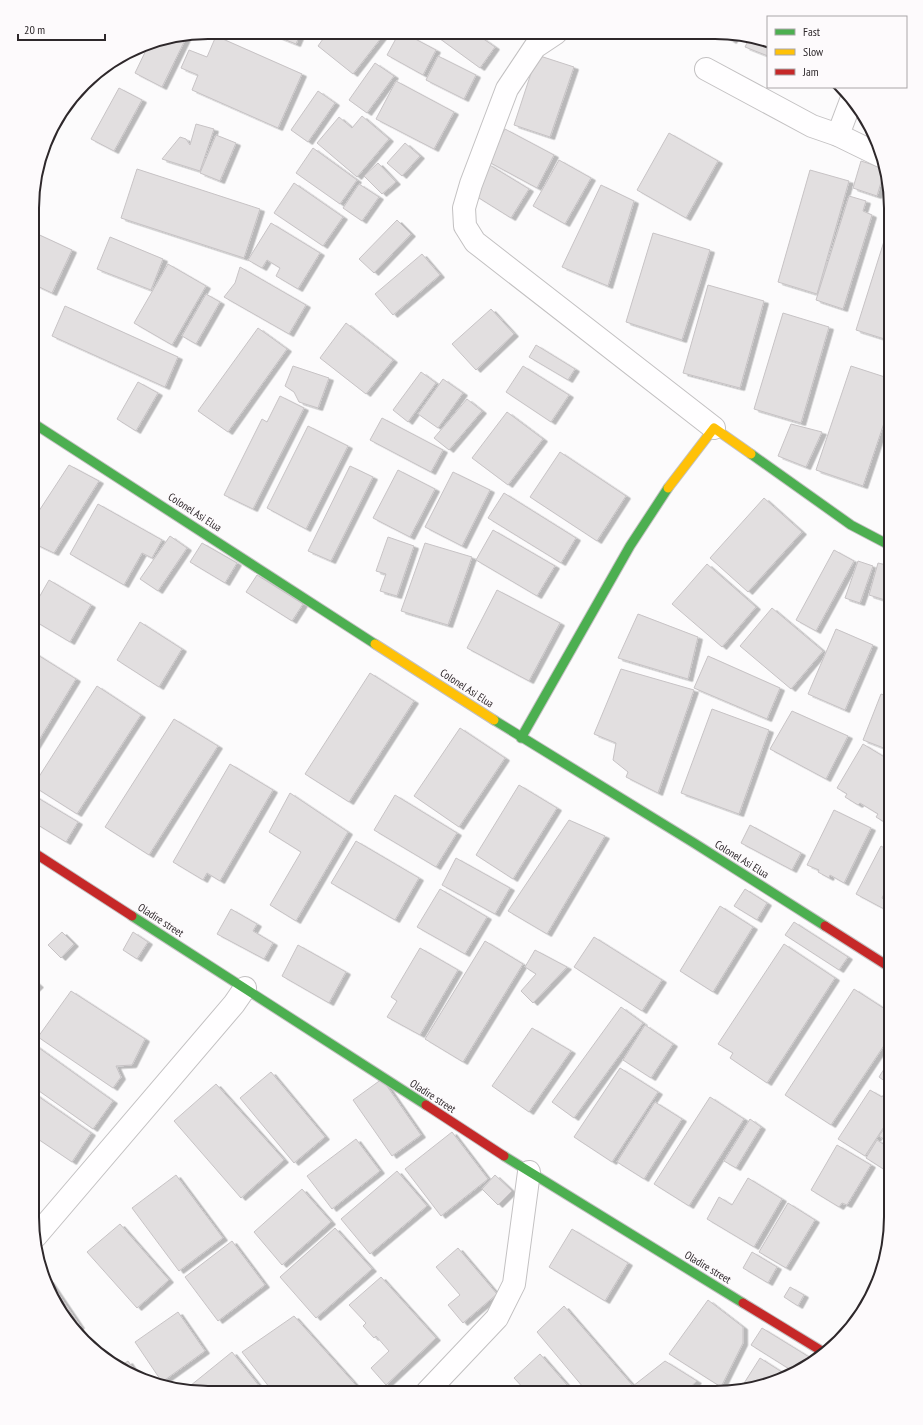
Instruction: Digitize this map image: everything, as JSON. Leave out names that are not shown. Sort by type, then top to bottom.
[{"type":"street","points":[[547,39],[535,47],[507,89],[467,196],[464,208],[465,226],[475,242],[714,428],[852,525],[884,542]]},
{"type":"street","points":[[706,69],[812,126],[838,135],[875,153]]},
{"type":"street","points":[[838,135],[849,105]]},
{"type":"street","name":"Colonel Asi Elua","points":[[39,427],[521,738],[694,843],[884,964]]},
{"type":"street","points":[[521,738],[630,546],[673,480],[714,428]]},
{"type":"street","name":"Oladire street","points":[[39,856],[529,1172],[820,1350]]},
{"type":"street","points":[[39,1232],[234,1004],[245,988]]},
{"type":"street","points":[[433,1386],[497,1318],[514,1284],[529,1172]]},
{"type":"building","points":[[215,39],[223,39],[302,74],[278,128],[192,90],[198,75],[181,68],[189,50],[207,57]]},
{"type":"building","points":[[284,39],[298,39],[296,44]]},
{"type":"building","points":[[323,39],[380,39],[353,74],[318,46]]},
{"type":"building","points":[[396,39],[415,39],[436,50],[423,75],[387,55]]},
{"type":"building","points":[[440,39],[484,39],[495,47],[480,68]]},
{"type":"building","points":[[185,40],[162,87],[135,73],[146,51]]},
{"type":"building","points":[[748,42],[767,47],[767,56],[745,47]]},
{"type":"building","points":[[537,55],[574,67],[550,137],[514,125]]},
{"type":"building","points":[[438,56],[476,75],[464,99],[426,80]]},
{"type":"building","points":[[375,63],[394,76],[367,113],[349,100]]},
{"type":"building","points":[[396,81],[454,112],[434,149],[376,119]]},
{"type":"building","points":[[119,88],[142,100],[114,151],[91,139]]},
{"type":"building","points":[[318,91],[335,103],[308,142],[291,130]]},
{"type":"building","points":[[362,116],[389,139],[357,177],[317,143],[339,117],[352,128]]},
{"type":"building","points":[[196,124],[214,129],[200,171],[162,159],[180,137],[186,139],[190,145]]},
{"type":"building","points":[[505,129],[554,155],[537,188],[487,161]]},
{"type":"building","points":[[669,133],[718,161],[686,218],[637,190]]},
{"type":"building","points":[[216,135],[236,143],[220,181],[200,173]]},
{"type":"building","points":[[405,143],[420,156],[402,176],[387,163]]},
{"type":"building","points":[[313,148],[357,180],[340,204],[296,173]]},
{"type":"building","points":[[559,160],[591,178],[565,224],[533,206]]},
{"type":"building","points":[[861,161],[879,167],[882,179],[877,196],[853,188]]},
{"type":"building","points":[[378,163],[396,182],[382,194],[364,176]]},
{"type":"building","points":[[488,164],[529,189],[511,218],[471,193]]},
{"type":"building","points":[[137,169],[260,209],[244,258],[121,218]]},
{"type":"building","points":[[810,170],[849,181],[817,294],[778,282]]},
{"type":"building","points":[[294,183],[343,217],[323,246],[274,213]]},
{"type":"building","points":[[359,184],[379,197],[362,221],[343,208]]},
{"type":"building","points":[[601,185],[634,201],[608,286],[562,267]]},
{"type":"building","points":[[849,196],[866,201],[863,211],[872,215],[843,309],[816,300]]},
{"type":"building","points":[[397,220],[411,234],[374,273],[359,259]]},
{"type":"building","points":[[271,223],[320,253],[298,289],[276,276],[280,268],[267,260],[262,268],[248,260]]},
{"type":"building","points":[[653,233],[710,250],[682,340],[626,322]]},
{"type":"building","points":[[39,235],[72,250],[52,293],[39,287]]},
{"type":"building","points":[[110,237],[163,259],[151,290],[97,269]]},
{"type":"building","points":[[884,241],[884,339],[856,330]]},
{"type":"building","points":[[422,254],[440,275],[393,315],[375,294]]},
{"type":"building","points":[[168,264],[206,286],[172,345],[134,323]]},
{"type":"building","points":[[240,267],[306,305],[289,334],[224,297],[235,283]]},
{"type":"building","points":[[708,285],[764,301],[740,388],[683,373]]},
{"type":"building","points":[[206,294],[220,302],[196,344],[182,336]]},
{"type":"building","points":[[65,306],[178,357],[165,387],[52,336]]},
{"type":"building","points":[[491,309],[514,334],[476,370],[452,344]]},
{"type":"building","points":[[783,313],[829,327],[801,423],[754,409]]},
{"type":"building","points":[[346,323],[393,360],[366,394],[320,358]]},
{"type":"building","points":[[258,328],[287,349],[228,432],[198,411]]},
{"type":"building","points":[[536,345],[575,369],[568,380],[529,357]]},
{"type":"building","points":[[293,366],[329,378],[318,408],[299,402],[294,392],[285,386]]},
{"type":"building","points":[[523,366],[569,395],[551,422],[506,392]]},
{"type":"building","points":[[851,366],[884,377],[884,423],[863,486],[816,470]]},
{"type":"building","points":[[421,372],[436,383],[408,422],[393,410]]},
{"type":"building","points":[[443,379],[463,393],[438,428],[418,414]]},
{"type":"building","points":[[138,382],[158,393],[136,431],[117,419]]},
{"type":"building","points":[[280,396],[304,408],[253,509],[224,495],[262,419],[267,422]]},
{"type":"building","points":[[467,399],[482,411],[449,450],[434,438]]},
{"type":"building","points":[[507,412],[543,439],[508,485],[472,458]]},
{"type":"building","points":[[382,418],[443,450],[431,472],[370,440]]},
{"type":"building","points":[[791,424],[822,432],[806,467],[778,456]]},
{"type":"building","points":[[308,426],[348,446],[306,529],[267,508]]},
{"type":"building","points":[[560,452],[626,496],[597,541],[530,497]]},
{"type":"building","points":[[69,465],[99,481],[54,553],[39,546],[39,511]]},
{"type":"building","points":[[350,466],[373,477],[331,561],[308,551]]},
{"type":"building","points":[[398,470],[435,489],[410,537],[373,518]]},
{"type":"building","points":[[453,472],[490,490],[462,546],[425,527]]},
{"type":"building","points":[[504,493],[576,538],[561,563],[488,518]]},
{"type":"building","points":[[764,498],[802,532],[748,592],[710,558]]},
{"type":"building","points":[[98,504],[162,540],[152,558],[142,553],[124,585],[70,554]]},
{"type":"building","points":[[493,530],[555,566],[537,596],[476,560]]},
{"type":"building","points":[[170,536],[187,548],[158,591],[140,579]]},
{"type":"building","points":[[388,537],[414,546],[397,596],[380,591],[386,574],[376,571]]},
{"type":"building","points":[[202,543],[237,563],[225,583],[190,562]]},
{"type":"building","points":[[425,543],[472,557],[448,625],[401,611]]},
{"type":"building","points":[[834,550],[854,561],[816,631],[796,620]]},
{"type":"building","points":[[858,561],[873,566],[860,603],[845,598]]},
{"type":"building","points":[[878,563],[884,564],[884,600],[869,595]]},
{"type":"building","points":[[707,564],[756,607],[722,647],[672,604]]},
{"type":"building","points":[[257,575],[303,604],[292,621],[246,592]]},
{"type":"building","points":[[49,580],[91,605],[70,642],[39,624],[39,598]]},
{"type":"building","points":[[497,590],[560,623],[529,681],[467,648]]},
{"type":"building","points":[[772,608],[823,651],[791,689],[740,646]]},
{"type":"building","points":[[638,614],[698,637],[688,679],[618,658]]},
{"type":"building","points":[[140,622],[182,649],[159,687],[117,660]]},
{"type":"building","points":[[836,629],[873,645],[845,710],[808,694]]},
{"type":"building","points":[[39,656],[76,679],[39,740]]},
{"type":"building","points":[[708,656],[780,688],[767,719],[694,688]]},
{"type":"building","points":[[621,669],[694,690],[658,793],[626,777],[628,772],[613,760],[616,743],[594,734]]},
{"type":"building","points":[[370,673],[414,701],[349,802],[305,774]]},
{"type":"building","points":[[97,686],[141,715],[77,814],[39,790],[39,777]]},
{"type":"building","points":[[881,694],[884,695],[884,748],[863,740]]},
{"type":"building","points":[[712,709],[769,730],[739,814],[681,793]]},
{"type":"building","points":[[792,711],[848,736],[826,779],[770,749]]},
{"type":"building","points":[[174,719],[218,746],[149,855],[105,827]]},
{"type":"building","points":[[460,728],[505,758],[459,827],[414,796]]},
{"type":"building","points":[[863,744],[884,757],[884,822],[876,817],[878,814],[860,803],[858,805],[845,797],[847,794],[837,788]]},
{"type":"building","points":[[230,764],[273,790],[220,881],[207,873],[203,880],[173,862]]},
{"type":"building","points":[[519,785],[557,808],[513,879],[476,855]]},
{"type":"building","points":[[290,793],[348,832],[296,921],[270,905],[301,852],[269,832]]},
{"type":"building","points":[[395,795],[457,833],[436,867],[374,830]]},
{"type":"building","points":[[39,799],[78,822],[66,842],[39,826]]},
{"type":"building","points":[[834,810],[871,828],[844,883],[830,875],[829,878],[818,872],[819,870],[807,865]]},
{"type":"building","points":[[569,820],[605,836],[547,934],[508,911]]},
{"type":"building","points":[[750,825],[801,853],[792,870],[741,843]]},
{"type":"building","points":[[356,841],[419,878],[395,920],[331,883]]},
{"type":"building","points":[[881,846],[884,848],[884,894],[882,898],[884,899],[884,909],[856,894]]},
{"type":"building","points":[[456,858],[510,888],[495,914],[442,885]]},
{"type":"building","points":[[440,889],[487,917],[465,954],[417,927]]},
{"type":"building","points":[[745,889],[767,903],[757,920],[734,906]]},
{"type":"building","points":[[720,906],[753,927],[713,992],[680,971]]},
{"type":"building","points":[[231,909],[257,924],[253,931],[273,943],[264,959],[217,934]]},
{"type":"building","points":[[794,922],[848,957],[839,970],[785,935]]},
{"type":"building","points":[[62,932],[74,944],[61,958],[48,945]]},
{"type":"building","points":[[133,932],[148,942],[137,959],[123,950]]},
{"type":"building","points":[[594,937],[662,980],[642,1011],[574,967]]},
{"type":"building","points":[[485,941],[523,964],[463,1062],[425,1039]]},
{"type":"building","points":[[784,944],[835,978],[767,1083],[730,1058],[733,1053],[718,1044]]},
{"type":"building","points":[[298,945],[346,972],[329,1003],[282,976]]},
{"type":"building","points":[[420,948],[458,970],[420,1035],[387,1017],[397,1001],[391,997]]},
{"type":"building","points":[[535,950],[567,967],[533,1003],[521,991],[536,974],[525,967]]},
{"type":"building","points":[[854,989],[884,1008],[884,1046],[831,1125],[785,1095]]},
{"type":"building","points":[[71,991],[145,1039],[132,1065],[116,1066],[121,1077],[113,1088],[39,1038]]},
{"type":"building","points":[[621,1007],[643,1023],[574,1118],[552,1102]]},
{"type":"building","points":[[645,1025],[673,1044],[651,1078],[623,1060]]},
{"type":"building","points":[[532,1028],[571,1051],[529,1112],[492,1086]]},
{"type":"building","points":[[39,1048],[113,1101],[93,1129],[39,1091]]},
{"type":"building","points":[[620,1068],[658,1092],[612,1162],[574,1137]]},
{"type":"building","points":[[884,1069],[884,1081],[879,1077]]},
{"type":"building","points":[[271,1072],[325,1137],[294,1163],[240,1098]]},
{"type":"building","points":[[382,1079],[421,1135],[392,1156],[353,1100]]},
{"type":"building","points":[[216,1084],[284,1160],[241,1198],[174,1121]]},
{"type":"building","points":[[870,1090],[882,1097],[884,1094],[884,1127],[865,1156],[838,1139]]},
{"type":"building","points":[[39,1097],[91,1133],[72,1162],[39,1140]]},
{"type":"building","points":[[710,1097],[744,1119],[689,1206],[654,1184]]},
{"type":"building","points":[[655,1102],[682,1119],[644,1179],[617,1162]]},
{"type":"building","points":[[750,1119],[761,1127],[736,1168],[724,1161]]},
{"type":"building","points":[[884,1129],[884,1139],[879,1136]]},
{"type":"building","points":[[452,1132],[488,1179],[441,1216],[405,1169]]},
{"type":"building","points":[[356,1139],[380,1171],[332,1209],[307,1176]]},
{"type":"building","points":[[877,1140],[884,1144],[884,1169],[866,1158]]},
{"type":"building","points":[[837,1145],[871,1165],[847,1205],[842,1203],[839,1207],[811,1190]]},
{"type":"building","points":[[397,1171],[427,1206],[370,1254],[341,1219]]},
{"type":"building","points":[[176,1175],[223,1238],[179,1271],[132,1208]]},
{"type":"building","points":[[495,1175],[512,1191],[498,1205],[482,1189]]},
{"type":"building","points":[[748,1178],[782,1199],[754,1247],[707,1219],[719,1197],[732,1205]]},
{"type":"building","points":[[302,1189],[331,1222],[282,1265],[254,1232]]},
{"type":"building","points":[[788,1203],[815,1220],[786,1268],[759,1252]]},
{"type":"building","points":[[120,1224],[169,1280],[137,1308],[87,1252]]},
{"type":"building","points":[[335,1228],[372,1269],[316,1318],[280,1277]]},
{"type":"building","points":[[572,1229],[628,1263],[605,1301],[549,1267]]},
{"type":"building","points":[[232,1241],[265,1285],[218,1321],[185,1277]]},
{"type":"building","points":[[458,1248],[497,1294],[463,1323],[448,1305],[460,1295],[436,1267]]},
{"type":"building","points":[[752,1252],[777,1267],[768,1283],[743,1268]]},
{"type":"building","points":[[381,1277],[436,1338],[386,1385],[371,1368],[389,1351],[376,1336],[374,1338],[363,1326],[366,1323],[349,1305]]},
{"type":"building","points":[[790,1287],[804,1295],[798,1306],[784,1297]]},
{"type":"building","points":[[54,1288],[80,1326],[67,1311]]},
{"type":"building","points":[[708,1300],[743,1327],[743,1343],[722,1386],[669,1354]]},
{"type":"building","points":[[564,1306],[633,1386],[582,1386],[537,1332]]},
{"type":"building","points":[[178,1312],[205,1351],[165,1380],[160,1379],[135,1342]]},
{"type":"building","points":[[294,1316],[357,1386],[268,1386],[242,1352]]},
{"type":"building","points":[[762,1328],[810,1357],[790,1369],[751,1345]]},
{"type":"building","points":[[232,1352],[259,1386],[197,1386],[191,1385]]},
{"type":"building","points":[[540,1354],[568,1386],[521,1386],[514,1378]]},
{"type":"building","points":[[760,1358],[782,1372],[769,1377],[744,1384]]},
{"type":"building","points":[[128,1361],[134,1369],[133,1369],[124,1364]]},
{"type":"building","points":[[665,1361],[697,1381],[692,1386],[633,1386]]},
{"type":"traffic: fast","points":[[39,427],[375,644]]},
{"type":"traffic: fast","points":[[751,454],[851,525],[884,542]]},
{"type":"traffic: fast","points":[[521,738],[630,546],[668,488]]},
{"type":"traffic: fast","points":[[494,720],[694,843],[825,926]]},
{"type":"traffic: fast","points":[[132,916],[426,1105]]},
{"type":"traffic: fast","points":[[504,1156],[743,1303]]},
{"type":"traffic: slow","points":[[668,488],[714,428],[751,454]]},
{"type":"traffic: slow","points":[[375,644],[494,720]]},
{"type":"traffic: jam","points":[[39,856],[132,916]]},
{"type":"traffic: jam","points":[[825,926],[884,964]]},
{"type":"traffic: jam","points":[[426,1105],[504,1156]]},
{"type":"traffic: jam","points":[[743,1303],[820,1350]]}]
